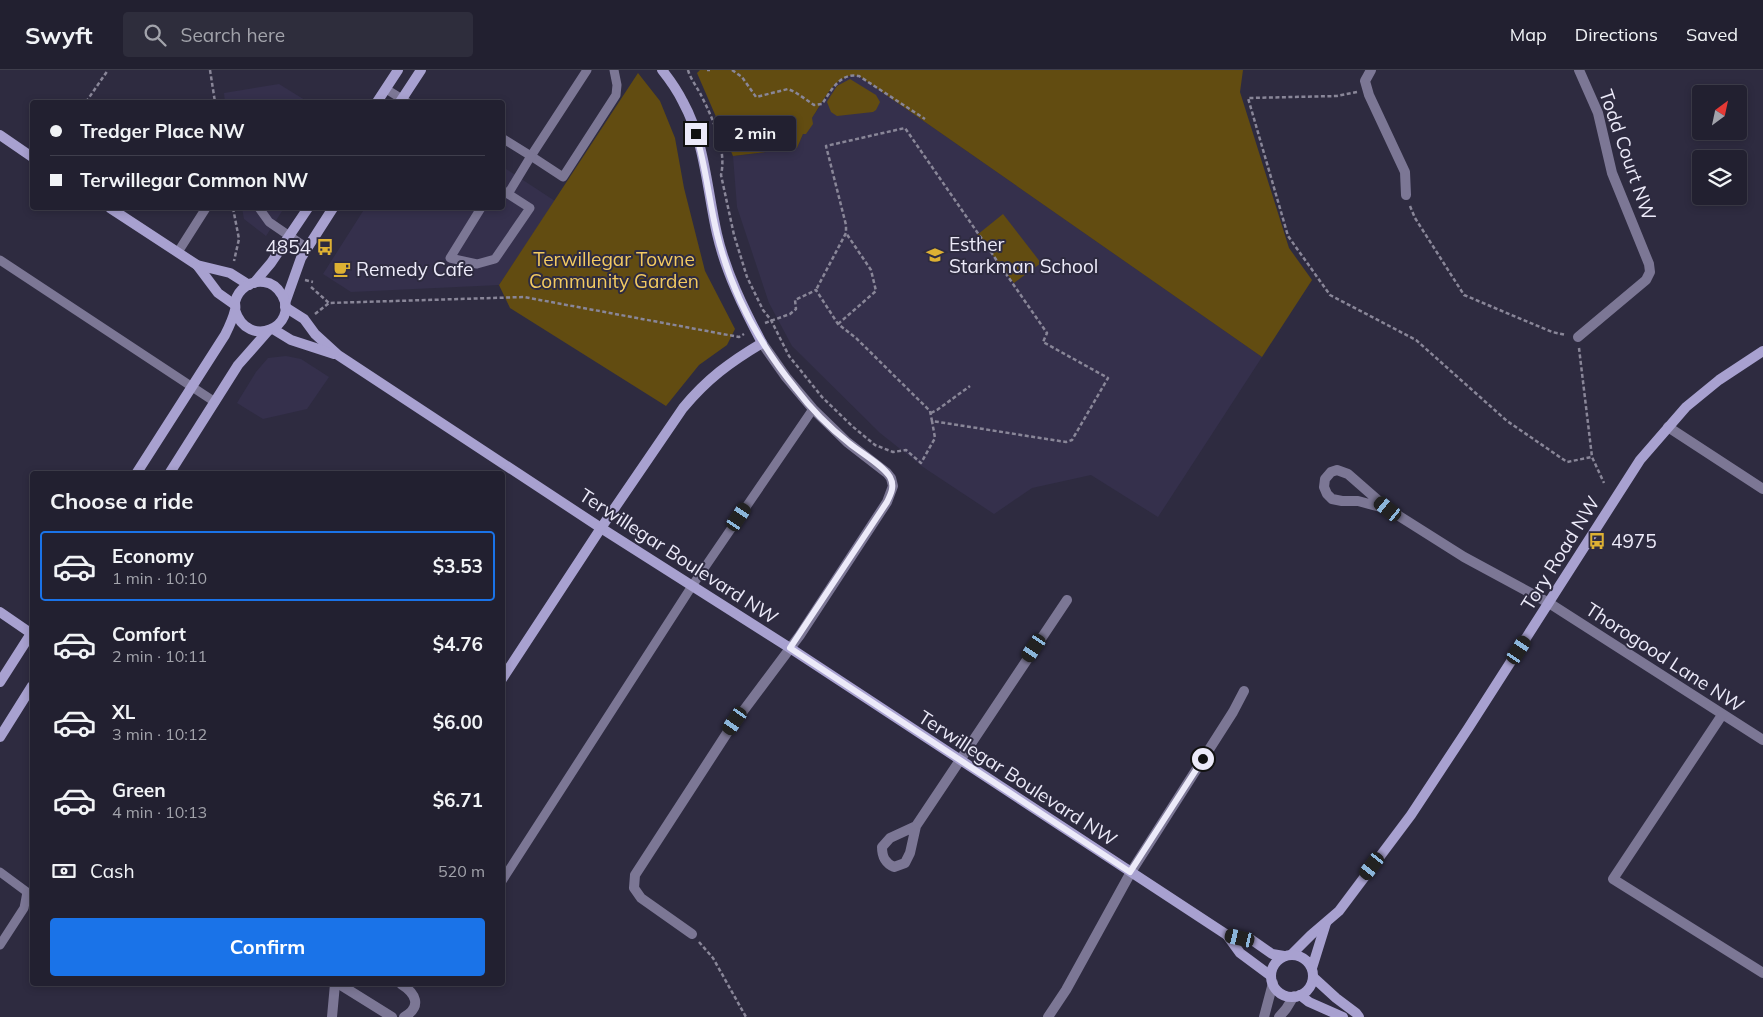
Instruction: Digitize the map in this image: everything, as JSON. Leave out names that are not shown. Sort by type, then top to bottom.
[{"type":"street","points":[[378,100],[398,70]]},
{"type":"street","points":[[404,100],[421,70]]},
{"type":"street","points":[[662,70],[681,98],[692,120],[702,154],[722,250],[734,286],[754,329],[786,378],[813,409],[847,442],[882,468],[891,478],[893,486],[887,502],[790,648],[737,718],[636,875],[634,888],[641,898],[692,934]]},
{"type":"street","points":[[1371,70],[1365,81],[1405,172],[1406,195]]},
{"type":"street","name":"Todd Court NW","points":[[1578,337],[1646,280],[1650,272],[1649,264],[1612,173],[1598,113],[1579,70]]},
{"type":"street","points":[[0,135],[30,155]]},
{"type":"street","points":[[113,210],[197,265],[218,293],[235,307],[241,324],[261,332],[270,330]]},
{"type":"street","points":[[138,471],[224,335],[238,296],[271,262],[307,210]]},
{"type":"street","points":[[171,471],[238,365],[270,330],[280,323],[293,279],[307,248],[332,210]]},
{"type":"street","points":[[197,265],[230,273],[251,284],[261,282],[274,286],[284,297],[285,305]]},
{"type":"street","name":"Terwillegar Boulevard NW","points":[[285,305],[304,319],[315,334],[338,355],[602,528],[790,648],[1227,935],[1240,953],[1272,979]]},
{"type":"street","name":"Terwillegar Boulevard NW","points":[[270,330],[290,340],[338,355]]},
{"type":"street","points":[[505,674],[602,528],[694,395],[726,366],[762,343]]},
{"type":"street","name":"Tory Road NW","points":[[1272,979],[1274,965],[1339,911],[1411,816],[1640,460],[1686,407],[1719,380],[1763,351]]},
{"type":"street","points":[[1668,427],[1763,489]]},
{"type":"street","points":[[1342,471],[1348,474],[1388,509],[1358,501],[1332,499],[1326,494],[1324,487],[1325,479],[1331,472],[1342,471]]},
{"type":"street","name":"Thorogood Lane NW","points":[[1388,509],[1464,558],[1549,603],[1763,740]]},
{"type":"street","points":[[916,826],[1066,600]]},
{"type":"street","points":[[0,612],[30,632]]},
{"type":"street","points":[[0,682],[30,636]]},
{"type":"street","points":[[0,737],[30,689]]},
{"type":"street","points":[[1048,1017],[1071,983],[1130,872],[1233,712],[1244,691]]},
{"type":"street","points":[[1722,715],[1613,879],[1763,973]]},
{"type":"street","name":"Tory Road NW","points":[[1297,995],[1307,991],[1312,984],[1313,972],[1326,922]]},
{"type":"street","name":"Terwillegar Boulevard NW","points":[[1227,935],[1252,940],[1272,954],[1287,956]]},
{"type":"street","points":[[1287,956],[1300,956],[1306,960],[1324,989],[1359,1017]]},
{"type":"street","points":[[1272,979],[1276,989],[1282,994],[1290,997],[1297,995],[1342,1017]]},
{"type":"street","points":[[1264,1017],[1272,979]]},
{"type":"street","points":[[332,1017],[335,986]]},
{"type":"street","points":[[342,986],[392,1017]]},
{"type":"street","points":[[403,986],[410,990],[415,1000],[411,1012],[404,1017]]},
{"type":"street","points":[[1278,1017],[1297,995]]},
{"type":"lane","points":[[480,210],[450,258],[477,264],[495,260],[530,208],[505,192],[587,70]]},
{"type":"lane","points":[[505,140],[562,177],[616,95],[617,85],[614,70]]},
{"type":"lane","points":[[386,89],[402,100]]},
{"type":"lane","points":[[178,252],[205,210]]},
{"type":"lane","points":[[260,210],[268,222],[307,248]]},
{"type":"lane","points":[[0,260],[214,402]]},
{"type":"lane","points":[[505,876],[692,586],[813,409]]},
{"type":"lane","points":[[0,872],[27,892],[24,908],[0,945]]},
{"type":"path","points":[[87,100],[108,70]]},
{"type":"path","points":[[210,70],[215,100]]},
{"type":"path","points":[[688,70],[704,102],[720,145],[724,165],[722,174],[736,244],[747,277],[789,356],[822,396],[852,426],[875,445],[893,452],[906,450],[921,463],[935,438],[930,411],[856,338],[838,324],[816,290]]},
{"type":"path","points":[[732,70],[742,77],[756,97],[788,90],[795,92],[814,105],[822,104],[838,81],[850,75],[856,75],[925,119]]},
{"type":"path","points":[[1368,90],[1338,96],[1248,98],[1288,236],[1330,295],[1416,340],[1507,421],[1567,462],[1592,457]]},
{"type":"path","points":[[770,320],[778,320],[790,314],[796,309],[795,300],[816,290],[846,233],[846,226],[826,146],[905,128],[1047,333],[1042,342],[1108,378],[1072,440],[1066,442],[932,421]]},
{"type":"path","points":[[1406,195],[1415,218],[1464,295],[1552,332],[1578,337],[1592,457],[1604,483]]},
{"type":"path","points":[[232,267],[238,239],[233,210]]},
{"type":"path","points":[[838,324],[876,291],[871,270],[846,233]]},
{"type":"path","points":[[303,280],[313,282]]},
{"type":"path","points":[[311,287],[329,303]]},
{"type":"path","points":[[310,316],[329,303],[524,297],[740,337],[754,329]]},
{"type":"path","points":[[931,413],[970,386]]},
{"type":"path","points":[[692,934],[713,958],[746,1017]]},
{"type":"shaded area","name":"Esther Starkman School","points":[[851,75],[859,76],[1262,357],[1158,517],[1091,475],[1032,488],[994,514],[923,467],[880,433],[792,346],[769,303],[737,207],[733,156],[797,148],[807,125],[836,83]]},
{"type":"shaded area","points":[[279,84],[305,100],[225,100],[224,93]]},
{"type":"shaded area","points":[[505,168],[555,201],[499,285],[351,292],[323,274],[364,210],[505,210]]},
{"type":"shaded area","points":[[242,210],[283,210],[266,236],[244,219]]},
{"type":"shaded area","points":[[286,356],[301,359],[329,377],[307,409],[263,419],[237,403],[256,372],[268,358]]},
{"type":"green space","points":[[700,70],[1243,70],[1240,92],[1289,248],[1312,280],[1262,357],[859,76],[844,78],[831,89],[812,118],[813,124],[806,134],[803,134],[797,148],[733,156],[697,73]]},
{"type":"green space","name":"Terwillegar Towne Community Garden","points":[[638,73],[660,101],[675,138],[684,188],[705,271],[735,329],[727,345],[699,365],[666,406],[510,308],[499,285]]},
{"type":"green space","points":[[850,79],[876,95],[880,102],[876,110],[873,112],[837,116],[831,112],[828,100],[837,86]]},
{"type":"green space","points":[[1003,214],[1041,263],[1014,283],[977,235]]},
{"type":"place","name":"4854","points":[[325,247]]},
{"type":"place","name":"Esther Starkman School","points":[[935,255]]},
{"type":"place","name":"Remedy Cafe","points":[[342,269]]},
{"type":"place","name":"4975","points":[[1597,541]]},
{"type":"route","points":[[696,134],[722,250],[734,286],[762,343],[786,378],[813,409],[847,442],[882,468],[891,478],[893,486],[887,502],[790,648],[1130,872],[1203,759]]}]
